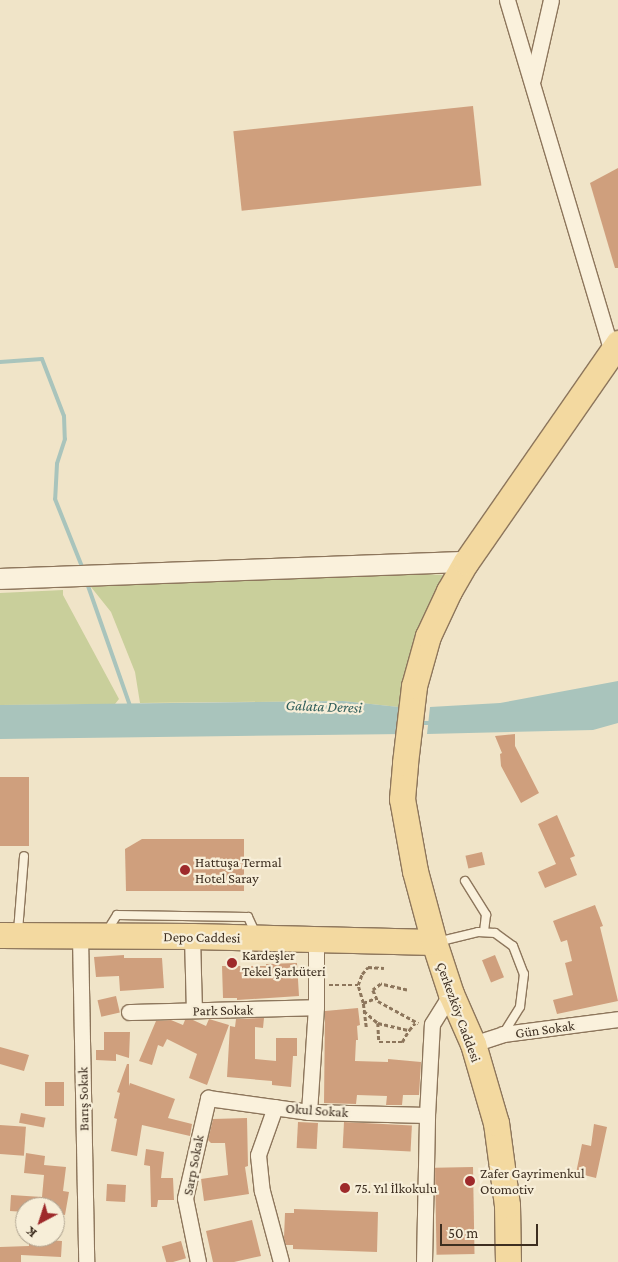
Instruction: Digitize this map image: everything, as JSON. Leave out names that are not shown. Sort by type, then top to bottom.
[{"type":"main road","name":"Çerkezköy Caddesi","points":[[508,1262],[507,1205],[496,1123],[473,1044],[452,994],[434,942],[415,871],[402,799],[405,762],[414,686],[428,636],[466,562],[610,358]]},
{"type":"main road","name":"Depo Caddesi","points":[[9,935],[192,936],[434,942]]},
{"type":"street","points":[[507,0],[532,80],[610,358]]},
{"type":"street","points":[[532,80],[551,0]]},
{"type":"street","points":[[0,578],[466,562]]},
{"type":"street","name":"Barış Sokak","points":[[80,936],[86,1262]]},
{"type":"street","points":[[192,936],[194,1010]]},
{"type":"street","points":[[309,1112],[316,1008],[316,939]]},
{"type":"street","points":[[424,1262],[427,1115],[432,1024],[452,994]]},
{"type":"street","name":"Park Sokak","points":[[129,1012],[316,1008]]},
{"type":"street","name":"Gün Sokak","points":[[473,1044],[503,1034],[618,1019]]},
{"type":"street","name":"Okul Sokak","points":[[208,1098],[309,1112],[427,1115]]},
{"type":"street","name":"Sarp Sokak","points":[[198,1262],[185,1198],[208,1098]]},
{"type":"street","points":[[275,1107],[258,1155],[262,1191],[281,1262]]},
{"type":"lane","points":[[9,935],[24,856]]},
{"type":"lane","points":[[465,881],[486,915],[484,932]]},
{"type":"lane","points":[[104,936],[117,915],[248,917],[258,938]]},
{"type":"lane","points":[[434,942],[484,932],[495,933],[513,946],[524,974],[520,1007],[503,1034]]},
{"type":"path","points":[[366,1027],[363,1003],[358,985],[362,974],[368,967],[384,968]]},
{"type":"path","points":[[316,988],[335,983],[358,985]]},
{"type":"path","points":[[407,990],[381,984],[373,990],[378,1001],[414,1023],[432,1024]]},
{"type":"path","points":[[363,1003],[376,998]]},
{"type":"path","points":[[364,1011],[378,1023],[409,1030]]},
{"type":"path","points":[[378,1023],[379,1042],[402,1042],[414,1023]]},
{"type":"green space","points":[[344,570],[443,575],[417,659],[408,708],[343,701],[140,703],[135,672],[111,612],[91,587]]},
{"type":"green space","points":[[63,590],[63,595],[119,699],[115,704],[0,705],[0,593]]},
{"type":"water","points":[[618,681],[618,723],[593,730],[427,734],[430,707],[500,703]]},
{"type":"water","points":[[343,701],[408,708],[404,734],[0,739],[0,705]]},
{"type":"building","points":[[473,106],[481,186],[242,211],[233,131]]},
{"type":"building","points":[[618,168],[618,268],[615,268],[590,183]]},
{"type":"building","points":[[515,734],[515,746],[539,793],[521,803],[501,766],[500,754],[502,753],[495,736]]},
{"type":"building","points":[[0,777],[29,777],[29,846],[0,846]]},
{"type":"building","points":[[557,815],[575,856],[570,858],[577,875],[545,888],[538,872],[556,864],[538,824]]},
{"type":"building","name":"Hattuşa Termal Hotel Saray","points":[[142,839],[244,839],[244,891],[126,891],[125,849]]},
{"type":"building","points":[[482,852],[485,865],[468,868],[465,856]]},
{"type":"building","points":[[595,905],[603,926],[600,927],[618,1001],[557,1014],[553,1000],[573,995],[565,963],[572,961],[567,940],[561,942],[553,921]]},
{"type":"building","points":[[124,955],[124,958],[162,958],[164,988],[120,991],[119,976],[96,977],[94,957]]},
{"type":"building","points":[[495,955],[504,977],[491,982],[482,960]]},
{"type":"building","points":[[297,963],[299,996],[237,1000],[237,998],[223,998],[222,966],[266,966],[266,964]]},
{"type":"building","points":[[116,996],[120,1013],[101,1017],[97,1000]]},
{"type":"building","points":[[358,1008],[360,1025],[357,1026],[358,1040],[356,1040],[355,1061],[388,1062],[388,1059],[421,1062],[419,1095],[403,1095],[402,1105],[386,1105],[387,1096],[357,1095],[356,1104],[324,1103],[325,1011]]},
{"type":"building","points":[[264,1018],[263,1028],[255,1027],[255,1059],[276,1061],[276,1038],[297,1038],[297,1056],[293,1056],[291,1087],[272,1085],[272,1081],[227,1077],[230,1026],[235,1027],[236,1019]]},
{"type":"building","points":[[209,1019],[229,1025],[207,1085],[189,1078],[197,1054],[167,1039],[163,1047],[158,1045],[152,1065],[139,1061],[156,1021],[171,1020],[183,1025],[185,1020],[193,1020],[206,1026]]},
{"type":"building","points":[[104,1032],[130,1032],[129,1058],[116,1054],[116,1061],[96,1060],[96,1050],[104,1050]]},
{"type":"building","points":[[0,1047],[29,1055],[24,1071],[0,1064]]},
{"type":"building","points":[[127,1064],[129,1064],[129,1086],[130,1083],[175,1099],[168,1118],[192,1124],[190,1136],[142,1125],[137,1156],[111,1151],[117,1119],[114,1118],[120,1093],[117,1092]]},
{"type":"building","points":[[45,1082],[64,1082],[64,1106],[45,1106]]},
{"type":"building","points":[[21,1113],[46,1118],[44,1128],[19,1123]]},
{"type":"building","points":[[247,1118],[248,1166],[245,1167],[249,1194],[204,1201],[201,1179],[228,1175],[225,1143],[211,1143],[208,1140],[213,1119]]},
{"type":"building","points":[[298,1122],[318,1123],[317,1149],[297,1148]]},
{"type":"building","points":[[344,1122],[412,1126],[411,1152],[343,1148]]},
{"type":"building","points":[[594,1124],[607,1127],[596,1178],[576,1173],[582,1144],[591,1146]]},
{"type":"building","points":[[0,1125],[26,1127],[24,1156],[0,1154]]},
{"type":"building","points":[[146,1149],[164,1152],[161,1178],[173,1178],[174,1200],[158,1200],[157,1207],[151,1207],[150,1166],[144,1165]]},
{"type":"building","points":[[26,1153],[45,1156],[44,1165],[66,1167],[63,1191],[69,1192],[65,1215],[65,1197],[42,1197],[44,1175],[24,1173]]},
{"type":"building","points":[[473,1167],[475,1254],[437,1255],[435,1168]]},
{"type":"building","points":[[107,1184],[126,1185],[125,1202],[106,1201]]},
{"type":"building","points":[[11,1195],[42,1197],[15,1197],[15,1211],[10,1211]]},
{"type":"building","name":"75. Yıl İlkokulu","points":[[294,1209],[378,1212],[377,1252],[293,1249],[293,1245],[286,1245],[284,1238],[285,1213],[294,1213]]},
{"type":"building","points":[[252,1220],[261,1256],[234,1262],[213,1262],[206,1231]]},
{"type":"building","points":[[181,1241],[186,1258],[166,1262],[162,1247]]},
{"type":"building","points":[[0,1247],[62,1247],[61,1257],[21,1255],[21,1262],[0,1262]]},
{"type":"waterway","points":[[0,362],[42,359],[64,416],[65,439],[57,464],[55,499],[83,569]]},
{"type":"waterway","points":[[87,583],[130,706]]},
{"type":"waterway","name":"Galata Deresi","points":[[417,723],[433,723]]},
{"type":"place","name":"Hattuşa Termal Hotel Saray","points":[[185,870]]},
{"type":"place","name":"Kardeşler Tekel Şarküteri","points":[[232,963]]},
{"type":"place","name":"Zafer Gayrimenkul Otomotiv","points":[[470,1181]]},
{"type":"place","name":"75. Yıl İlkokulu","points":[[345,1188]]}]
